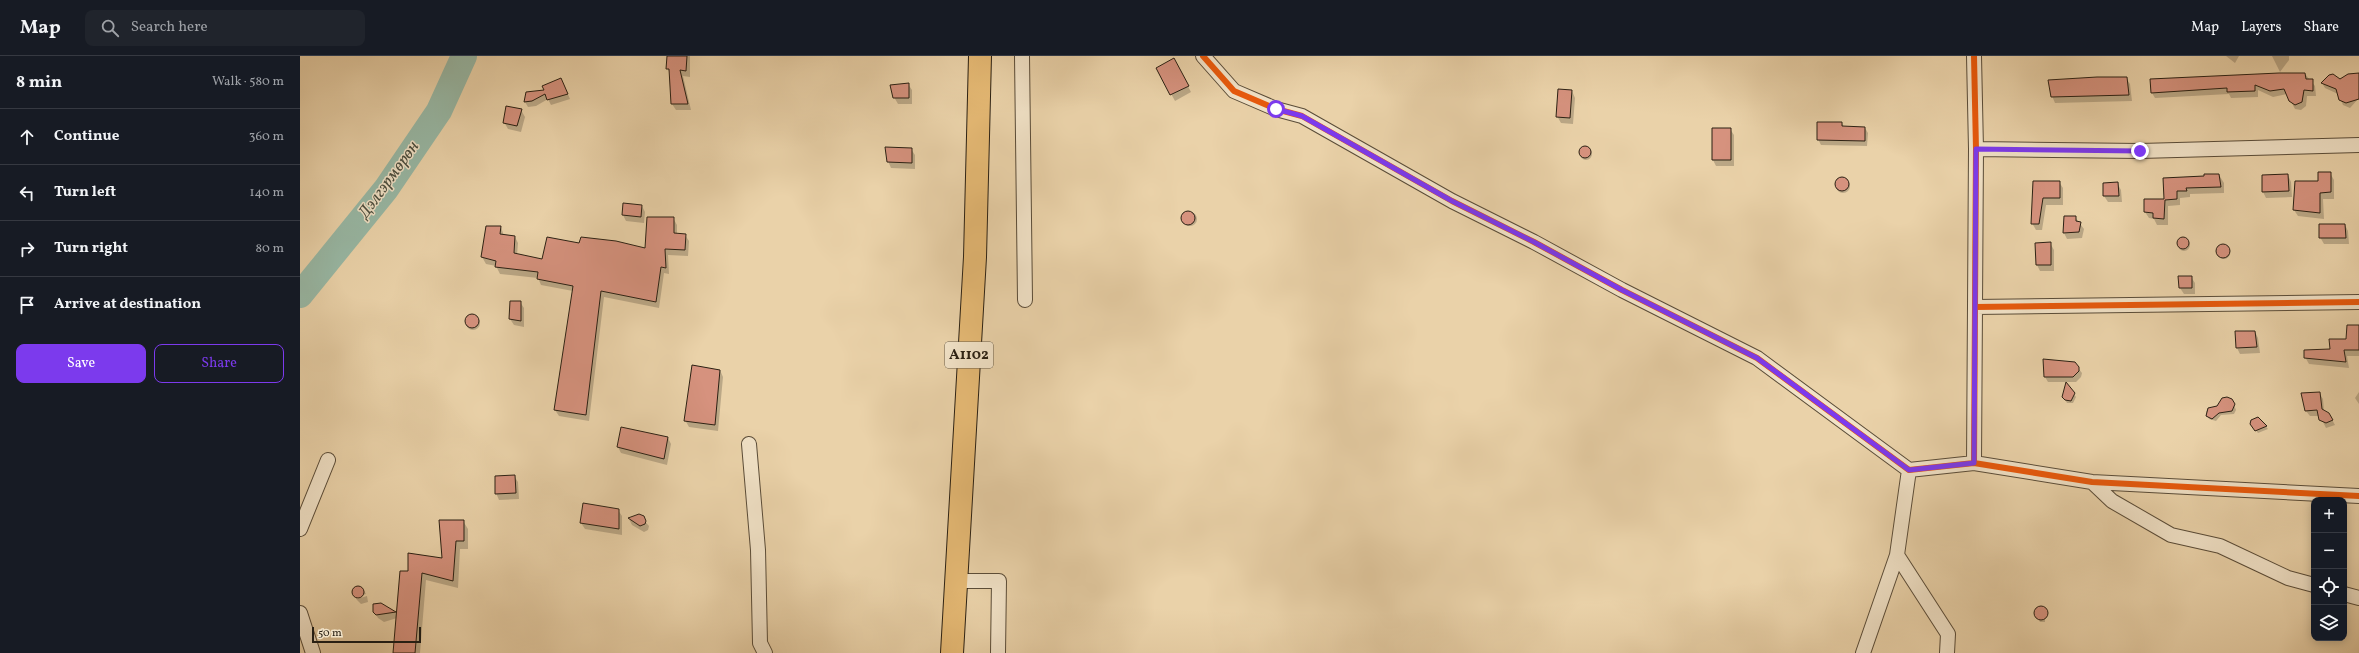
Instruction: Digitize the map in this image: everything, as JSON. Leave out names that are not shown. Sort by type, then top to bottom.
[{"type":"main road","name":"A1102","points":[[952,653],[975,257],[980,56]]},
{"type":"street","points":[[1022,56],[1025,300]]},
{"type":"street","points":[[1203,56],[1234,91],[1276,109],[1302,116],[1452,201],[1534,242],[1622,290],[1757,358],[1909,470],[1974,463],[2092,482],[2359,496]]},
{"type":"street","points":[[1974,56],[1976,149],[1974,463]]},
{"type":"street","points":[[1976,149],[2140,151],[2359,145]]},
{"type":"street","points":[[1975,306],[2359,302]]},
{"type":"street","points":[[749,444],[758,550],[760,644],[765,653]]},
{"type":"street","points":[[300,529],[328,460]]},
{"type":"street","points":[[1863,653],[1897,555],[1909,470]]},
{"type":"street","points":[[2092,482],[2112,501],[2171,535],[2220,546],[2288,578],[2311,584]]},
{"type":"street","points":[[1897,555],[1948,634],[1948,653]]},
{"type":"street","points":[[956,581],[999,581],[998,653]]},
{"type":"street","points":[[2347,595],[2359,598]]},
{"type":"street","points":[[300,613],[313,653]]},
{"type":"building","points":[[667,56],[687,56],[686,71],[680,70],[688,104],[671,104],[669,69],[666,69]]},
{"type":"building","points":[[1174,58],[1189,86],[1170,95],[1156,68]]},
{"type":"building","points":[[2305,73],[2306,79],[2313,79],[2313,91],[2304,90],[2302,102],[2295,105],[2289,101],[2284,89],[2270,91],[2255,85],[2255,91],[2227,92],[2227,88],[2151,93],[2150,79]]},
{"type":"building","points":[[2359,73],[2359,99],[2346,103],[2339,100],[2336,89],[2321,83],[2329,75],[2333,74],[2340,79],[2348,74]]},
{"type":"building","points":[[2127,77],[2129,95],[2051,97],[2048,80]]},
{"type":"building","points":[[561,78],[568,94],[547,100],[545,94],[532,101],[524,102],[526,92],[544,90],[542,86]]},
{"type":"building","points":[[909,83],[909,98],[893,98],[890,85]]},
{"type":"building","points":[[1558,89],[1572,90],[1570,118],[1556,117]]},
{"type":"building","points":[[506,106],[522,109],[517,126],[503,123]]},
{"type":"building","points":[[1817,122],[1842,122],[1842,126],[1865,127],[1865,141],[1817,140]]},
{"type":"building","points":[[1712,128],[1731,128],[1731,160],[1712,160]]},
{"type":"building","points":[[1583,146],[1587,146],[1591,152],[1587,158],[1583,158],[1579,154],[1579,150]]},
{"type":"building","points":[[885,147],[912,148],[912,163],[887,162]]},
{"type":"building","points":[[2318,172],[2331,172],[2331,192],[2320,193],[2320,213],[2293,210],[2295,181],[2318,181]]},
{"type":"building","points":[[2204,174],[2219,174],[2221,187],[2186,188],[2187,191],[2177,191],[2177,199],[2165,200],[2164,219],[2153,218],[2153,213],[2144,212],[2144,199],[2164,199],[2163,178],[2204,176]]},
{"type":"building","points":[[2288,174],[2289,191],[2262,192],[2262,175]]},
{"type":"building","points":[[1842,177],[1847,179],[1849,184],[1847,189],[1842,191],[1837,189],[1835,184],[1837,179]]},
{"type":"building","points":[[2033,181],[2060,181],[2060,198],[2043,198],[2039,224],[2031,224]]},
{"type":"building","points":[[2118,182],[2119,196],[2103,196],[2103,183]]},
{"type":"building","points":[[623,203],[642,205],[641,217],[622,215]]},
{"type":"building","points":[[1185,211],[1191,211],[1195,215],[1195,221],[1191,225],[1185,225],[1181,221],[1181,215]]},
{"type":"building","points":[[2064,216],[2076,216],[2076,221],[2081,222],[2079,232],[2063,233]]},
{"type":"building","points":[[647,217],[674,217],[674,233],[686,234],[685,250],[665,249],[666,268],[661,267],[656,302],[601,291],[586,415],[554,410],[573,286],[537,279],[538,272],[495,267],[496,261],[481,257],[486,226],[501,226],[500,234],[515,236],[514,253],[542,259],[547,237],[579,243],[581,237],[616,241],[645,248]]},
{"type":"building","points":[[2319,224],[2345,224],[2346,238],[2319,238]]},
{"type":"building","points":[[2185,237],[2188,238],[2188,248],[2181,249],[2178,248],[2177,241],[2178,238]]},
{"type":"building","points":[[2051,242],[2051,265],[2036,265],[2035,243]]},
{"type":"building","points":[[2223,244],[2228,246],[2230,251],[2228,256],[2223,258],[2218,256],[2216,251],[2218,246]]},
{"type":"building","points":[[2178,276],[2192,276],[2192,288],[2179,288]]},
{"type":"building","points":[[510,301],[521,301],[521,321],[509,319]]},
{"type":"building","points":[[472,314],[477,316],[479,321],[477,326],[472,328],[467,326],[465,321],[467,316]]},
{"type":"building","points":[[2347,325],[2359,325],[2359,350],[2344,350],[2346,362],[2304,358],[2304,350],[2330,349],[2329,339],[2346,339]]},
{"type":"building","points":[[2235,331],[2255,331],[2257,347],[2236,348]]},
{"type":"building","points":[[2043,359],[2075,362],[2079,367],[2079,371],[2073,377],[2044,377]]},
{"type":"building","points":[[692,365],[720,370],[715,425],[684,421]]},
{"type":"building","points":[[2066,382],[2075,393],[2071,401],[2065,400],[2062,397]]},
{"type":"building","points":[[2320,392],[2322,409],[2329,413],[2333,420],[2326,423],[2319,420],[2317,410],[2305,411],[2301,393]]},
{"type":"building","points":[[2227,397],[2232,399],[2235,404],[2232,411],[2219,413],[2212,419],[2206,416],[2208,408],[2217,406],[2222,398]]},
{"type":"building","points":[[2258,417],[2267,426],[2255,431],[2250,424],[2251,420]]},
{"type":"building","points":[[621,427],[668,437],[664,459],[617,447]]},
{"type":"building","points":[[515,475],[516,493],[495,494],[495,476]]},
{"type":"building","points":[[583,503],[619,509],[619,529],[580,523]]},
{"type":"building","points":[[639,514],[644,516],[646,521],[645,524],[640,526],[628,518]]},
{"type":"building","points":[[439,520],[464,520],[464,541],[456,541],[453,581],[422,573],[415,653],[393,653],[400,571],[408,571],[408,553],[442,558]]},
{"type":"building","points":[[360,586],[363,587],[363,597],[356,598],[353,597],[352,590],[353,587]]},
{"type":"building","points":[[381,603],[396,612],[376,615],[373,612],[373,604]]},
{"type":"building","points":[[2041,606],[2046,608],[2048,613],[2046,618],[2041,620],[2036,618],[2034,613],[2036,608]]},
{"type":"waterway","name":"Дэлгэрмөрөн","points":[[300,295],[386,189],[439,111],[464,56]]},
{"type":"cycle path","points":[[1203,56],[1234,91],[1276,109],[1302,116],[1452,201],[1534,242],[1622,290],[1757,358],[1909,470],[1974,463],[2092,482],[2359,496]]},
{"type":"cycle path","points":[[1974,56],[1976,149],[1974,463]]},
{"type":"cycle path","points":[[1975,307],[2359,302]]},
{"type":"route","points":[[1276,109],[1302,116],[1452,201],[1534,242],[1622,290],[1757,358],[1909,470],[1974,463],[1976,149],[2140,151]]}]
